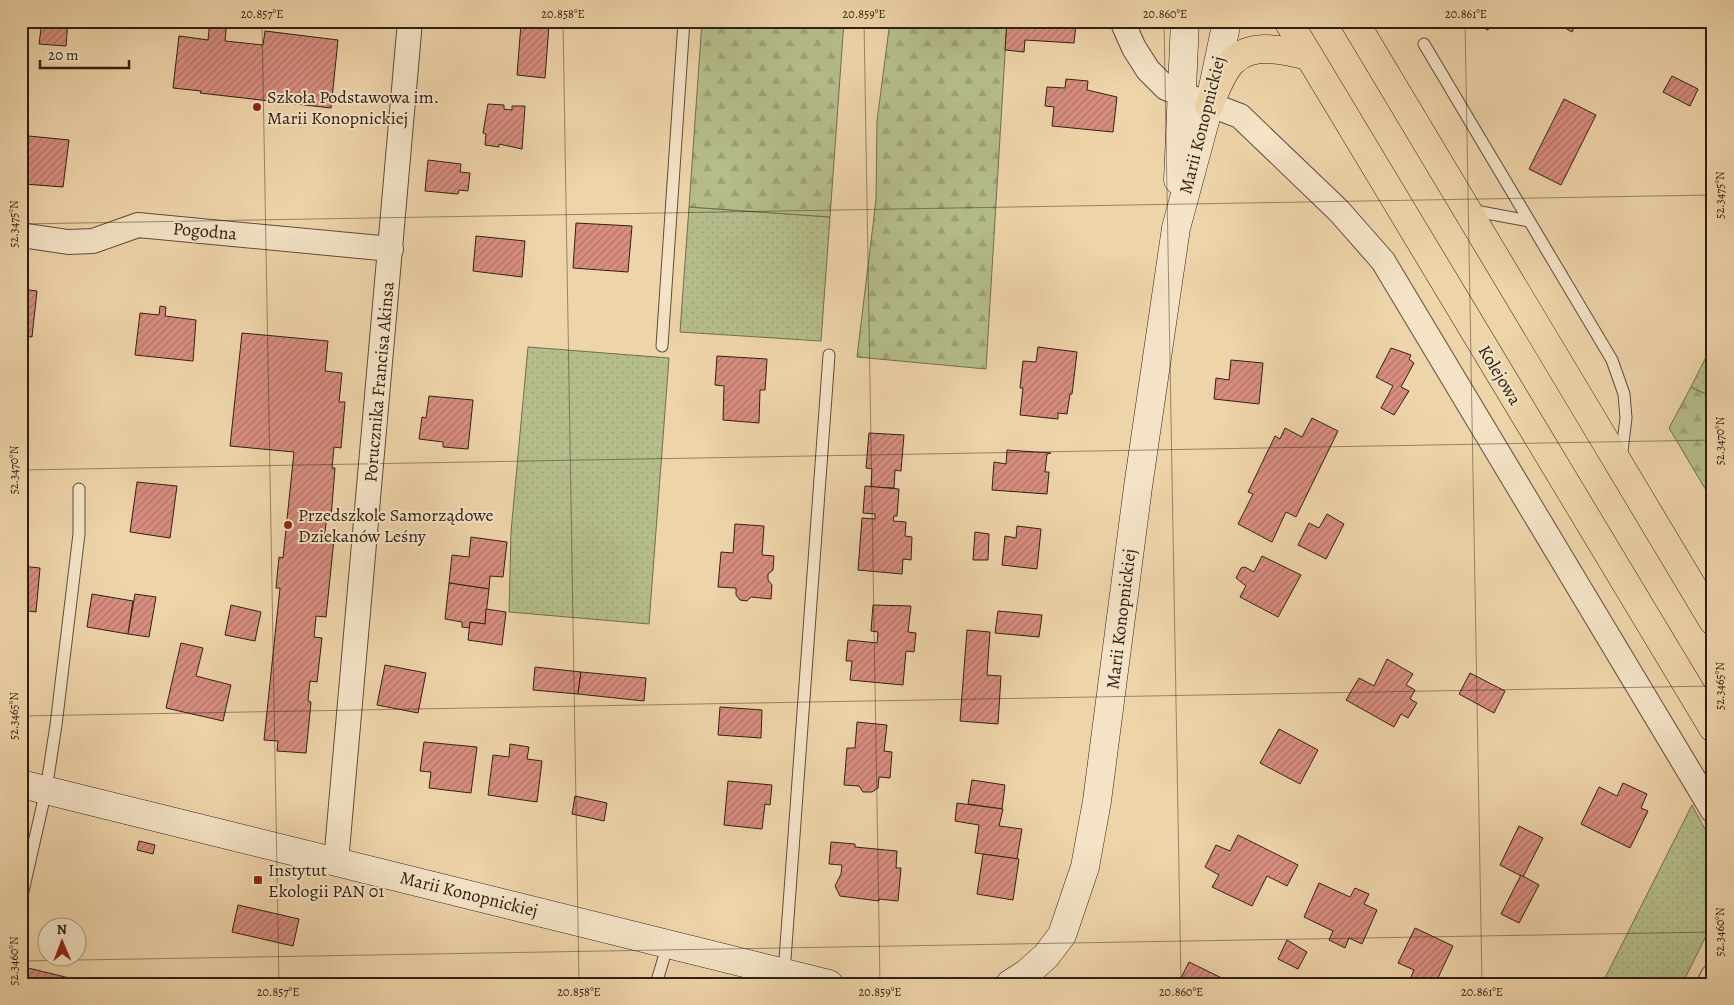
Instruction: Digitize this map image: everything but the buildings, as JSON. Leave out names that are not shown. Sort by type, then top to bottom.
[{"type":"highway","name":"Kolejowa","points":[[1288,21],[1713,728]]},
{"type":"highway","points":[[1354,21],[1713,621]]},
{"type":"highway","points":[[1209,106],[1233,61],[1243,55],[1268,49],[1309,56]]},
{"type":"street","name":"Porucznika Francisa Akinsa","points":[[336,862],[410,21]]},
{"type":"street","points":[[1122,21],[1134,48],[1148,70],[1166,88],[1180,96],[1240,116],[1339,211],[1383,260],[1713,811]]},
{"type":"street","name":"Marii Konopnickiej","points":[[1023,980],[1046,956],[1062,935],[1080,883],[1092,833],[1138,487],[1176,228],[1180,96],[1185,21]]},
{"type":"street","name":"Marii Konopnickiej","points":[[1176,228],[1209,106],[1227,21]]},
{"type":"street","name":"Pogodna","points":[[21,235],[68,242],[93,241],[138,225],[391,249]]},
{"type":"street","name":"Marii Konopnickiej","points":[[34,787],[829,984]]},
{"type":"street","points":[[1709,984],[1713,976]]},
{"type":"lane","points":[[662,346],[684,21]]},
{"type":"lane","points":[[1424,44],[1612,360],[1624,394],[1626,418],[1620,466]]},
{"type":"lane","points":[[1466,209],[1529,221]]},
{"type":"lane","points":[[784,973],[829,355]]},
{"type":"lane","points":[[21,900],[34,787],[79,534],[79,489]]},
{"type":"lane","points":[[656,984],[668,944]]},
{"type":"green space","points":[[702,21],[844,21],[830,217],[689,207]]},
{"type":"green space","points":[[890,21],[1007,21],[986,369],[857,357],[876,200],[877,121]]},
{"type":"green space","points":[[689,207],[830,217],[821,341],[680,332]]},
{"type":"green space","points":[[1713,343],[1713,398],[1691,387]]},
{"type":"green space","points":[[528,347],[669,358],[649,624],[509,612],[511,532]]},
{"type":"green space","points":[[1691,387],[1713,398],[1713,502],[1669,428]]},
{"type":"green space","points":[[1692,805],[1713,844],[1713,922],[1682,984],[1602,984]]},
{"type":"place","name":"Szkoła Podstawowa im. Marii Konopnickiej","points":[[257,107]]},
{"type":"place","name":"Przedszkole Samorządowe Dziekanów Leśny","points":[[288,525]]},
{"type":"place","name":"Instytut Ekologii PAN 01","points":[[258,880]]}]
